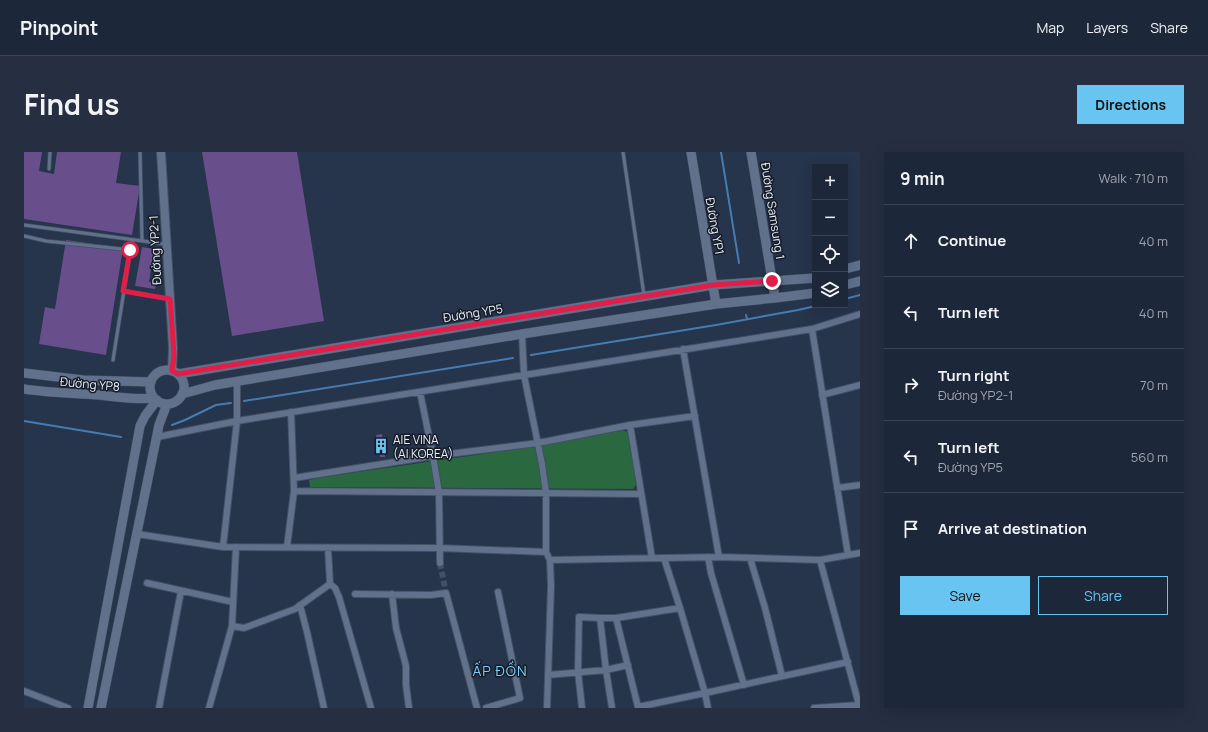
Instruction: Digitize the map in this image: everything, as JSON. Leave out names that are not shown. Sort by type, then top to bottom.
[{"type":"main road","name":"Đường YP1","points":[[691,152],[716,304]]},
{"type":"main road","name":"Đường Samsung 1","points":[[751,152],[775,298]]},
{"type":"main road","points":[[848,268],[860,265]]},
{"type":"main road","name":"Đường YP5","points":[[175,373],[713,285],[812,278]]},
{"type":"main road","points":[[848,284],[860,281]]},
{"type":"main road","points":[[182,394],[237,381],[522,334],[716,304],[812,293]]},
{"type":"main road","points":[[520,317],[522,334]]},
{"type":"main road","points":[[167,370],[175,373],[182,380],[184,385],[182,394],[175,402],[167,404],[160,402],[150,390],[151,382],[159,372],[167,370]]},
{"type":"main road","name":"Đường YP8","points":[[24,373],[82,380],[151,382]]},
{"type":"main road","name":"Đường YP8","points":[[24,389],[128,399],[156,399]]},
{"type":"main road","points":[[88,708],[140,426],[156,399]]},
{"type":"main road","points":[[101,708],[138,534],[156,437],[160,420],[167,404]]},
{"type":"street","name":"Đường YP2-1","points":[[161,152],[175,373]]},
{"type":"street","points":[[156,437],[291,412],[812,328],[860,314]]},
{"type":"street","points":[[812,328],[848,555]]},
{"type":"street","points":[[522,334],[524,375],[538,442],[546,493],[546,552],[550,560],[551,586],[547,708]]},
{"type":"street","points":[[683,349],[719,557]]},
{"type":"street","points":[[224,547],[237,421],[237,381]]},
{"type":"street","points":[[822,395],[860,384]]},
{"type":"street","points":[[420,392],[433,456],[438,493],[440,563]]},
{"type":"street","points":[[287,548],[294,491],[291,412]]},
{"type":"street","points":[[294,478],[433,456],[538,442],[630,425],[694,416]]},
{"type":"street","points":[[630,425],[652,558]]},
{"type":"street","points":[[837,488],[860,485]]},
{"type":"street","points":[[294,491],[641,494]]},
{"type":"street","points":[[138,534],[224,547],[439,548],[546,552]]},
{"type":"street","points":[[209,708],[222,657],[232,626],[236,547]]},
{"type":"street","points":[[328,548],[330,584]]},
{"type":"street","points":[[550,560],[719,557],[820,560],[860,553]]},
{"type":"street","points":[[708,557],[711,573],[744,685]]},
{"type":"street","points":[[664,558],[706,693],[708,708]]},
{"type":"street","points":[[750,558],[765,608],[782,676]]},
{"type":"street","points":[[814,708],[860,706],[820,560]]},
{"type":"street","points":[[147,583],[233,602]]},
{"type":"street","points":[[232,626],[244,628],[295,609],[330,584]]},
{"type":"street","points":[[330,584],[336,588],[339,597],[371,708]]},
{"type":"street","points":[[159,708],[181,591]]},
{"type":"street","points":[[486,708],[520,698],[498,592]]},
{"type":"street","points":[[355,594],[431,595],[446,593],[477,708]]},
{"type":"street","points":[[392,594],[396,628],[406,666],[406,685],[409,708]]},
{"type":"street","points":[[300,605],[304,616],[324,708]]},
{"type":"street","points":[[582,708],[578,672],[579,617],[616,618],[680,608]]},
{"type":"street","points":[[600,618],[612,708]]},
{"type":"street","points":[[616,618],[638,707],[848,662]]},
{"type":"street","points":[[548,675],[606,670],[628,665]]},
{"type":"street","points":[[24,691],[68,708]]},
{"type":"lane","points":[[49,169],[50,152]]},
{"type":"lane","points":[[140,152],[142,240]]},
{"type":"lane","points":[[623,152],[645,297]]},
{"type":"lane","points":[[24,225],[168,244]]},
{"type":"lane","points":[[24,236],[46,241],[130,250]]},
{"type":"lane","points":[[113,360],[132,240]]},
{"type":"lane","points":[[123,291],[170,299]]},
{"type":"green space","points":[[622,430],[628,432],[637,484],[633,489],[310,487],[309,480],[323,477],[544,445]]},
{"type":"building","points":[[24,152],[42,152],[39,171],[54,174],[57,152],[121,152],[116,183],[140,186],[132,235],[24,219]]},
{"type":"building","points":[[202,152],[297,152],[324,321],[232,336]]},
{"type":"building","points":[[66,240],[123,248],[106,355],[39,344],[45,307],[55,309]]},
{"type":"building","points":[[142,247],[154,249],[149,282],[156,283],[155,289],[135,286]]},
{"type":"building","name":"AIE VINA (AI KOREA)","points":[[382,434],[385,457],[380,457],[376,435]]},
{"type":"waterway","points":[[721,152],[739,263]]},
{"type":"waterway","points":[[848,298],[860,295]]},
{"type":"waterway","points":[[531,355],[716,325],[812,307]]},
{"type":"waterway","points":[[746,315],[747,319]]},
{"type":"waterway","points":[[244,401],[513,358]]},
{"type":"waterway","points":[[172,425],[216,405],[231,403]]},
{"type":"waterway","points":[[24,421],[121,437]]},
{"type":"tunnel","points":[[440,563],[446,593]]},
{"type":"place","name":"AIE VINA (AI KOREA)","points":[[381,446]]},
{"type":"district","name":"ẤP ĐỒN","points":[[500,670]]},
{"type":"route","points":[[130,250],[123,291],[170,299],[174,355],[172,371],[178,374],[713,285],[772,281]]}]
